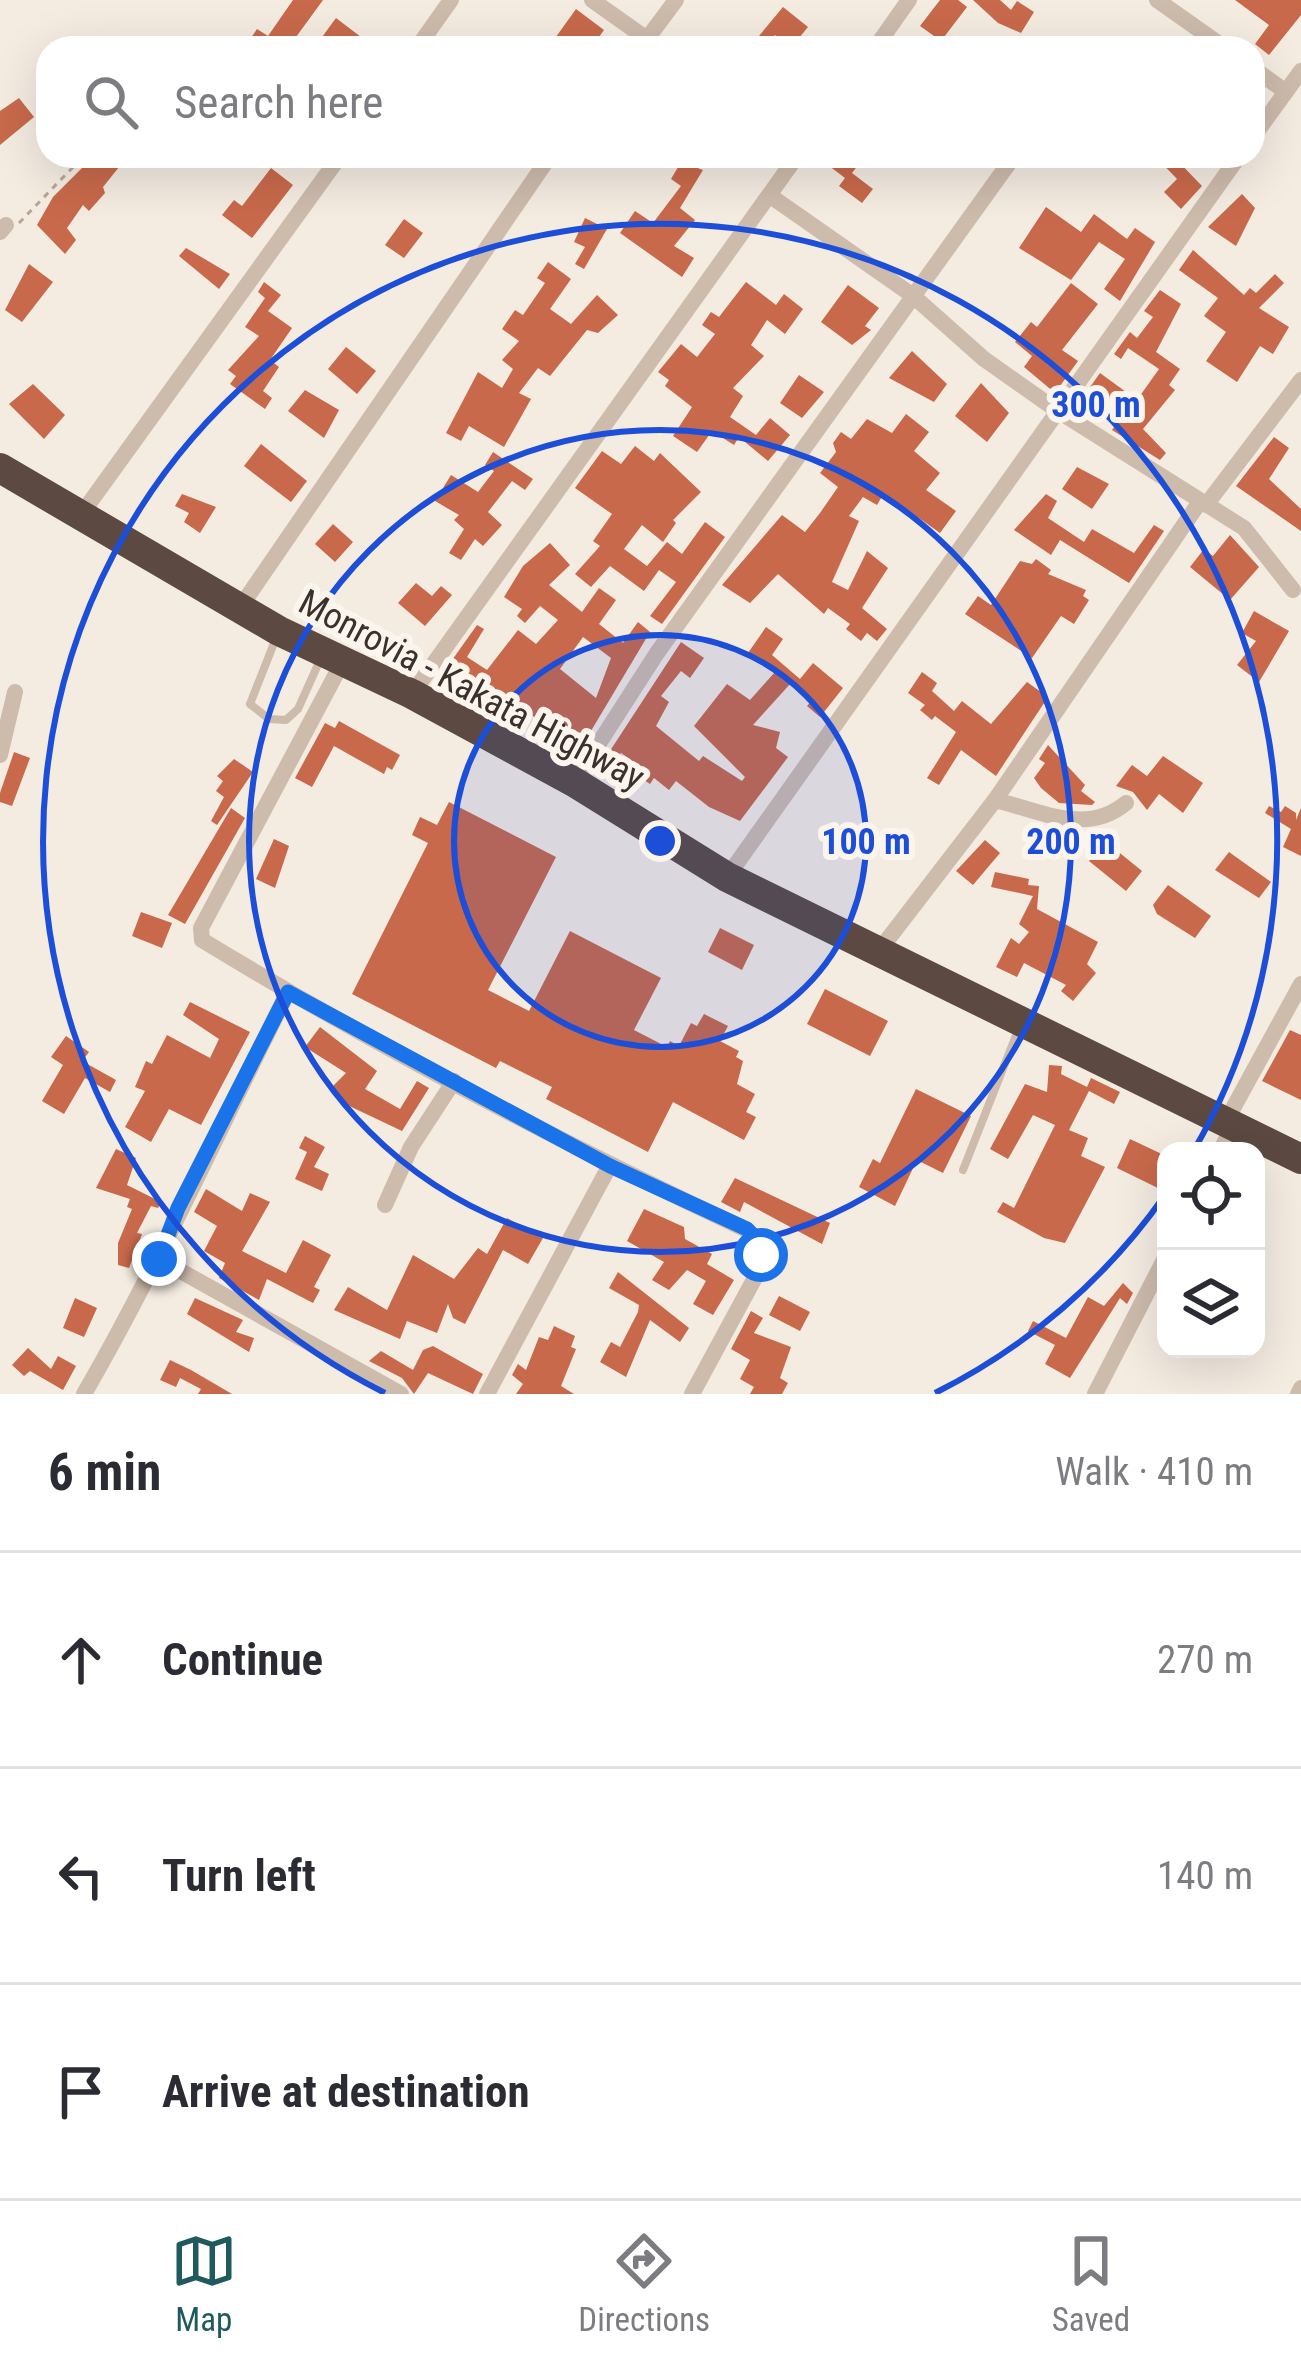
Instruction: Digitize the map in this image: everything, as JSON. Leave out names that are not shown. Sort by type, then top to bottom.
[{"type":"highway","name":"Monrovia - Kakata Highway","points":[[0,468],[279,632],[412,694],[574,782],[727,877],[1022,1021],[1223,1137],[1301,1159]]},
{"type":"street","points":[[426,36],[451,0]]},
{"type":"street","points":[[592,0],[635,36]]},
{"type":"street","points":[[650,36],[676,0]]},
{"type":"street","points":[[884,36],[909,0]]},
{"type":"street","points":[[1157,0],[1208,36]]},
{"type":"street","points":[[1265,121],[1301,71]]},
{"type":"street","points":[[1265,77],[1286,92]]},
{"type":"street","points":[[80,516],[331,168]]},
{"type":"street","points":[[241,606],[542,168]]},
{"type":"street","points":[[412,694],[789,168]]},
{"type":"street","points":[[574,782],[657,653],[820,433],[1005,168]]},
{"type":"street","points":[[727,877],[990,509],[1054,409],[1230,168]]},
{"type":"street","points":[[770,195],[912,296],[984,359],[1054,409],[1244,528],[1293,590]]},
{"type":"street","points":[[878,952],[995,800],[1202,504],[1301,380]]},
{"type":"street","points":[[332,658],[200,934],[288,992],[454,1082],[610,1166],[747,1229],[758,1241],[757,1274],[692,1394]]},
{"type":"street","points":[[0,755],[15,692]]},
{"type":"street","points":[[995,800],[1067,821],[1108,818],[1126,803]]},
{"type":"street","points":[[1223,1137],[1280,1013],[1301,984]]},
{"type":"street","points":[[84,1394],[159,1259],[178,1208],[288,992]]},
{"type":"street","points":[[386,1205],[411,1147],[454,1082]]},
{"type":"street","points":[[487,1394],[610,1166]]},
{"type":"street","points":[[159,1259],[401,1394]]},
{"type":"street","points":[[1095,1394],[1157,1273]]},
{"type":"lane","points":[[279,632],[250,695],[250,704],[269,719],[286,720],[298,709],[332,658]]},
{"type":"lane","points":[[963,1170],[1022,1021]]},
{"type":"path","points":[[3,228],[21,222],[38,197],[72,168]]},
{"type":"building","points":[[293,0],[323,0],[297,36],[268,36]]},
{"type":"building","points":[[940,0],[958,0],[967,7],[945,36],[934,36],[920,26]]},
{"type":"building","points":[[973,0],[1000,0],[1011,10],[1017,1],[1034,12],[1021,33],[998,23]]},
{"type":"building","points":[[1235,0],[1301,0],[1301,15],[1269,55],[1265,36],[1261,36],[1269,25]]},
{"type":"building","points":[[783,7],[808,27],[801,36],[759,36]]},
{"type":"building","points":[[576,9],[604,30],[600,36],[557,36]]},
{"type":"building","points":[[336,18],[360,36],[323,36]]},
{"type":"building","points":[[19,98],[34,117],[0,145],[0,111]]},
{"type":"building","points":[[82,168],[118,168],[103,187],[105,193],[89,211],[83,205],[67,228],[76,240],[65,254],[37,225],[53,197]]},
{"type":"building","points":[[271,168],[293,185],[252,238],[222,215],[234,200],[242,206]]},
{"type":"building","points":[[677,168],[703,170],[680,208],[695,220],[674,246],[694,258],[682,277],[620,233],[635,211],[653,223],[681,186],[671,179]]},
{"type":"building","points":[[832,168],[856,168],[852,173],[873,189],[862,203],[839,186],[845,178]]},
{"type":"building","points":[[1166,168],[1185,168],[1202,186],[1181,209],[1164,192],[1177,179]]},
{"type":"building","points":[[1242,194],[1255,208],[1236,246],[1208,227]]},
{"type":"building","points":[[1046,207],[1081,232],[1094,214],[1127,239],[1135,228],[1155,242],[1120,301],[1104,289],[1125,259],[1099,242],[1071,280],[1019,248]]},
{"type":"building","points":[[585,218],[607,229],[584,269],[575,264],[585,247],[574,242]]},
{"type":"building","points":[[404,219],[423,233],[404,258],[385,245]]},
{"type":"building","points":[[186,248],[230,274],[219,289],[179,256]]},
{"type":"building","points":[[1193,250],[1244,295],[1250,288],[1256,293],[1275,274],[1284,283],[1259,308],[1289,327],[1273,354],[1260,346],[1237,382],[1206,361],[1226,332],[1204,316],[1218,298],[1179,270]]},
{"type":"building","points":[[548,262],[571,279],[550,309],[571,324],[597,295],[618,315],[598,333],[587,330],[550,376],[538,368],[519,393],[531,399],[504,447],[469,426],[461,441],[446,433],[478,372],[502,388],[513,369],[502,360],[519,341],[502,329],[515,310],[523,315],[545,283],[537,278]]},
{"type":"building","points":[[29,264],[53,282],[22,322],[5,310]]},
{"type":"building","points":[[264,282],[281,295],[268,311],[292,328],[270,360],[279,367],[263,391],[272,398],[265,409],[230,384],[236,376],[228,370],[259,336],[245,327],[265,298],[258,292]]},
{"type":"building","points":[[746,282],[776,305],[784,294],[803,309],[785,334],[767,320],[751,345],[764,356],[733,388],[743,396],[730,417],[756,435],[770,418],[790,435],[768,461],[739,437],[734,445],[712,431],[697,452],[673,436],[692,407],[665,386],[669,380],[658,372],[681,344],[697,357],[715,334],[702,325],[711,312],[719,317]]},
{"type":"building","points":[[1071,283],[1098,304],[1062,350],[1078,361],[1055,393],[1024,367],[1032,356],[1015,342],[1031,322],[1037,327]]},
{"type":"building","points":[[848,285],[879,308],[865,326],[871,330],[852,345],[821,322]]},
{"type":"building","points":[[1160,290],[1181,304],[1156,352],[1180,369],[1169,385],[1175,390],[1143,429],[1166,453],[1160,460],[1112,430],[1123,415],[1088,390],[1100,373],[1137,400],[1159,369],[1128,348],[1121,359],[1114,354],[1130,332],[1137,338],[1153,317],[1144,311]]},
{"type":"building","points":[[346,347],[376,371],[357,394],[328,369]]},
{"type":"building","points":[[912,351],[947,384],[934,402],[889,378]]},
{"type":"building","points":[[799,375],[824,392],[802,418],[780,403]]},
{"type":"building","points":[[981,383],[1009,413],[987,442],[955,416]]},
{"type":"building","points":[[33,384],[65,415],[44,439],[9,404]]},
{"type":"building","points":[[305,390],[339,410],[324,438],[288,411]]},
{"type":"building","points":[[906,414],[929,432],[914,451],[940,473],[926,490],[956,511],[940,533],[884,493],[877,505],[863,497],[849,516],[859,521],[832,582],[848,590],[867,551],[888,568],[862,608],[887,629],[877,641],[867,633],[861,641],[846,629],[850,624],[828,608],[824,614],[778,574],[750,603],[722,585],[782,515],[805,532],[820,513],[838,487],[820,473],[836,452],[833,443],[841,432],[851,439],[867,419],[892,433]]},
{"type":"building","points":[[1274,437],[1289,448],[1269,479],[1301,509],[1301,531],[1236,486]]},
{"type":"building","points":[[261,444],[307,481],[291,502],[244,466]]},
{"type":"building","points":[[635,446],[654,461],[660,453],[701,492],[673,520],[676,523],[663,542],[642,525],[624,549],[647,566],[667,542],[682,554],[705,522],[725,537],[662,624],[650,616],[676,582],[659,570],[644,591],[610,566],[591,587],[575,574],[600,546],[593,541],[612,514],[575,488],[602,451],[621,464]]},
{"type":"building","points":[[493,452],[533,479],[525,490],[512,481],[488,512],[502,525],[483,546],[475,539],[461,560],[449,553],[464,529],[454,520],[459,515],[435,501],[451,475],[478,492],[494,471],[485,465]]},
{"type":"building","points":[[1077,467],[1109,484],[1092,509],[1062,489]]},
{"type":"building","points":[[182,494],[216,507],[200,533],[184,522],[189,513],[175,506]]},
{"type":"building","points":[[1046,494],[1057,501],[1048,518],[1084,542],[1092,529],[1134,553],[1154,525],[1164,531],[1129,583],[1060,540],[1051,555],[1014,530]]},
{"type":"building","points":[[333,524],[353,542],[335,562],[315,544]]},
{"type":"building","points":[[1230,535],[1259,567],[1230,600],[1190,567],[1204,549],[1213,556]]},
{"type":"building","points":[[550,543],[570,565],[549,585],[582,612],[599,588],[616,600],[599,624],[623,643],[638,622],[650,632],[582,746],[456,669],[450,675],[445,670],[477,625],[484,629],[467,657],[487,670],[518,630],[536,644],[558,620],[540,606],[525,623],[517,616],[522,609],[504,597],[523,566]],"holes":[[[583,637],[611,658],[596,698],[560,669]]]},
{"type":"building","points":[[1036,559],[1051,570],[1048,574],[1086,590],[1083,596],[1089,600],[1074,624],[1061,616],[1032,658],[965,614],[978,596],[991,605],[1020,561],[1032,564]]},
{"type":"building","points":[[416,583],[432,596],[441,586],[452,595],[425,626],[398,603]]},
{"type":"building","points":[[1254,611],[1289,631],[1259,682],[1237,665],[1256,641],[1242,633]]},
{"type":"building","points":[[766,627],[783,639],[772,655],[800,679],[813,663],[843,688],[820,717],[807,706],[812,700],[791,683],[753,725],[780,732],[776,748],[788,757],[740,821],[709,807],[676,781],[669,790],[654,778],[650,784],[635,774],[640,766],[621,753],[613,762],[606,757],[681,642],[704,658],[690,678],[681,671],[661,696],[669,702],[656,726],[699,761],[703,756],[742,781],[745,777],[694,726],[727,684],[750,700],[775,672],[748,653]]},
{"type":"building","points":[[922,672],[937,683],[932,691],[954,711],[962,701],[991,724],[1027,682],[1048,697],[996,776],[961,750],[939,785],[927,778],[956,732],[935,716],[932,720],[920,710],[925,705],[908,693]]},
{"type":"building","points":[[339,721],[400,755],[392,770],[387,767],[384,774],[334,746],[312,787],[295,778],[325,723],[335,728]]},
{"type":"building","points":[[1048,745],[1085,785],[1081,791],[1095,802],[1092,805],[1059,803],[1041,788],[1034,778],[1045,763],[1039,759]]},
{"type":"building","points":[[14,752],[30,758],[12,806],[0,802],[0,793]]},
{"type":"building","points":[[1163,756],[1203,783],[1183,813],[1159,794],[1147,810],[1133,792],[1116,786],[1132,765],[1147,776]]},
{"type":"building","points":[[234,759],[253,772],[217,825],[211,821],[224,797],[216,791],[223,781],[217,776]]},
{"type":"building","points":[[449,802],[556,857],[488,990],[529,1011],[570,931],[661,978],[634,1030],[667,1047],[670,1041],[679,1046],[691,1023],[697,1026],[704,1014],[728,1026],[720,1041],[739,1051],[736,1057],[743,1061],[737,1084],[755,1094],[746,1112],[756,1117],[744,1140],[673,1102],[648,1152],[546,1099],[552,1087],[500,1061],[496,1068],[352,994],[428,843],[412,835],[420,817],[437,825]]},
{"type":"building","points":[[1269,806],[1281,812],[1285,806],[1296,813],[1296,820],[1301,808],[1301,856],[1283,847],[1291,829],[1265,813]]},
{"type":"building","points":[[231,808],[245,818],[185,924],[168,915]]},
{"type":"building","points":[[274,839],[289,846],[275,888],[256,879]]},
{"type":"building","points":[[985,840],[1000,853],[973,885],[956,871]]},
{"type":"building","points":[[1105,841],[1142,871],[1126,891],[1089,861]]},
{"type":"building","points":[[1229,852],[1271,882],[1259,898],[1215,870]]},
{"type":"building","points":[[995,872],[1029,879],[1028,885],[1039,886],[1037,909],[1098,942],[1087,964],[1096,973],[1073,1001],[1061,991],[1066,985],[1024,963],[1017,977],[996,967],[1011,938],[1019,944],[1029,932],[1019,924],[1033,896],[991,887]]},
{"type":"building","points":[[1168,885],[1211,916],[1195,938],[1157,914],[1153,905]]},
{"type":"building","points":[[141,912],[172,923],[162,948],[132,936]]},
{"type":"building","points":[[720,928],[754,945],[742,970],[708,952]]},
{"type":"building","points":[[825,989],[888,1021],[870,1056],[807,1024]]},
{"type":"building","points":[[190,1002],[250,1032],[201,1125],[169,1109],[151,1142],[125,1127],[145,1091],[135,1087],[146,1061],[152,1064],[167,1035],[210,1058],[219,1039],[183,1015]]},
{"type":"building","points":[[320,1027],[377,1071],[365,1089],[400,1109],[417,1081],[429,1088],[402,1131],[343,1103],[330,1089],[346,1073],[305,1047]]},
{"type":"building","points":[[1290,1030],[1301,1035],[1301,1100],[1262,1081]]},
{"type":"building","points":[[66,1036],[89,1052],[82,1061],[116,1080],[110,1092],[85,1078],[64,1114],[42,1101],[63,1065],[51,1057]]},
{"type":"building","points":[[1049,1065],[1062,1066],[1061,1074],[1087,1087],[1091,1078],[1120,1092],[1114,1104],[1089,1091],[1069,1130],[1088,1138],[1081,1156],[1105,1167],[1065,1243],[1044,1238],[997,1212],[1003,1202],[1014,1208],[1055,1125],[1033,1115],[1008,1159],[990,1149],[1025,1084],[1047,1092]]},
{"type":"building","points":[[916,1089],[971,1116],[943,1173],[917,1160],[895,1206],[859,1187],[873,1159],[880,1163]]},
{"type":"building","points":[[305,1136],[325,1147],[314,1167],[329,1174],[322,1191],[295,1179],[307,1152],[299,1148]]},
{"type":"building","points":[[1130,1139],[1157,1152],[1157,1188],[1117,1168]]},
{"type":"building","points":[[116,1149],[136,1158],[127,1185],[161,1202],[158,1208],[151,1206],[137,1233],[142,1234],[129,1268],[118,1265],[118,1243],[132,1209],[127,1207],[130,1199],[96,1188]]},
{"type":"building","points":[[735,1178],[830,1223],[822,1244],[744,1202],[740,1212],[721,1202]]},
{"type":"building","points":[[206,1189],[242,1211],[250,1193],[270,1202],[242,1251],[286,1273],[303,1240],[331,1255],[314,1287],[320,1290],[313,1303],[267,1279],[259,1300],[219,1278],[225,1263],[204,1251],[217,1226],[194,1212]]},
{"type":"building","points":[[644,1209],[684,1227],[685,1239],[712,1254],[707,1264],[734,1280],[713,1315],[693,1304],[706,1281],[687,1270],[669,1290],[652,1280],[664,1262],[627,1241]]},
{"type":"building","points":[[507,1218],[543,1238],[528,1264],[503,1250],[465,1324],[453,1318],[448,1304],[437,1333],[407,1321],[400,1339],[334,1310],[348,1287],[387,1310],[413,1255],[454,1279],[478,1248],[487,1254]]},
{"type":"building","points":[[618,1272],[689,1328],[680,1342],[650,1320],[626,1377],[600,1362],[611,1342],[620,1347],[638,1312],[639,1305],[609,1288]]},
{"type":"building","points":[[1123,1283],[1133,1293],[1127,1304],[1120,1298],[1070,1378],[1045,1364],[1055,1345],[1028,1331],[1033,1321],[1066,1338],[1088,1297],[1104,1306]]},
{"type":"building","points":[[779,1296],[810,1312],[800,1331],[769,1315]]},
{"type":"building","points":[[75,1298],[97,1308],[84,1337],[63,1328]]},
{"type":"building","points":[[195,1298],[243,1320],[236,1332],[254,1338],[249,1352],[187,1314]]},
{"type":"building","points":[[751,1311],[763,1318],[754,1333],[791,1347],[780,1378],[788,1383],[782,1394],[750,1394],[754,1387],[740,1379],[750,1360],[731,1349]]},
{"type":"building","points":[[554,1326],[575,1336],[571,1347],[576,1349],[561,1386],[574,1394],[516,1394],[523,1384],[512,1375],[518,1364],[526,1370],[539,1337],[548,1340]]},
{"type":"building","points":[[433,1346],[483,1374],[473,1394],[428,1373],[414,1394],[402,1378],[369,1361],[381,1351],[413,1370],[423,1350]]},
{"type":"building","points":[[28,1348],[51,1369],[58,1356],[76,1366],[63,1390],[30,1371],[24,1376],[12,1365]]},
{"type":"building","points":[[170,1360],[232,1394],[198,1394],[201,1389],[180,1378],[176,1387],[160,1380]]},
{"type":"route","points":[[159,1259],[178,1208],[288,992],[610,1166],[747,1229],[758,1241],[761,1255]]}]
